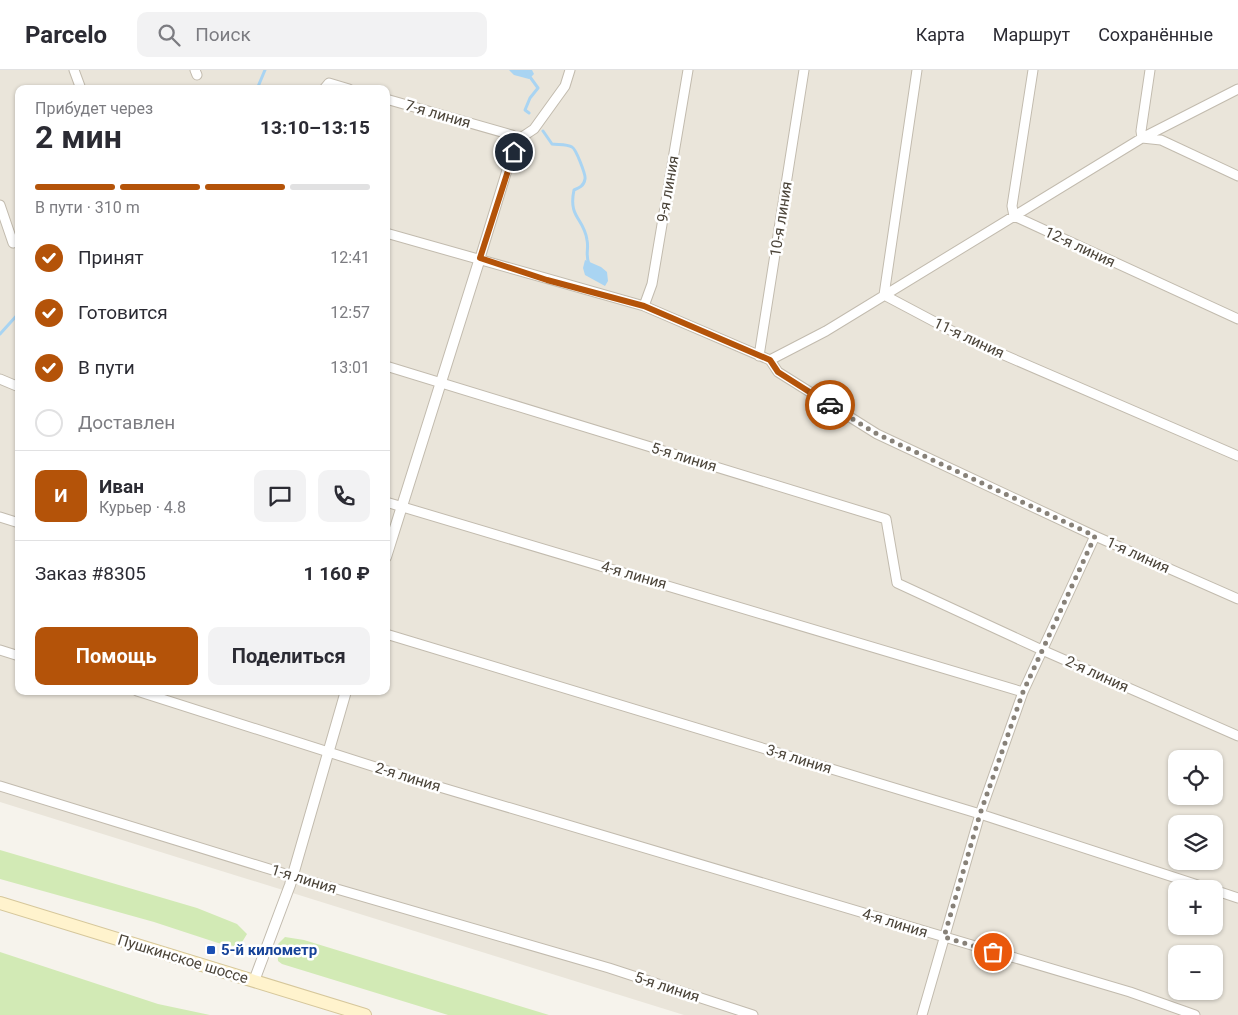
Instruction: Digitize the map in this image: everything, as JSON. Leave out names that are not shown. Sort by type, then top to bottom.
[{"type":"main road","name":"Пушкинское шоссе","points":[[0,904],[365,1015]]},
{"type":"street","points":[[74,70],[80,85]]},
{"type":"street","points":[[390,544],[516,141],[534,129],[565,86],[570,70]]},
{"type":"street","name":"9-я линия","points":[[644,306],[652,284],[688,70]]},
{"type":"street","name":"10-я линия","points":[[759,356],[804,70]]},
{"type":"street","points":[[884,295],[916,70]]},
{"type":"street","points":[[1014,216],[1012,206],[1033,70]]},
{"type":"street","points":[[1142,135],[1150,70]]},
{"type":"street","points":[[390,234],[644,306],[770,360],[826,331],[1142,135],[1238,89]]},
{"type":"street","name":"7-я линия","points":[[390,100],[512,135],[516,141]]},
{"type":"street","points":[[1142,135],[1161,140],[1238,176]]},
{"type":"street","points":[[0,205],[13,243]]},
{"type":"street","name":"12-я линия","points":[[1014,216],[1238,319]]},
{"type":"street","name":"11-я линия","points":[[884,295],[967,339],[1238,456]]},
{"type":"street","name":"1-я линия","points":[[770,360],[778,372],[877,434],[1095,536],[1238,599]]},
{"type":"street","name":"5-я линия","points":[[390,367],[886,519],[897,583],[929,598]]},
{"type":"street","points":[[0,379],[15,385]]},
{"type":"street","name":"4-я линия","points":[[390,503],[882,648],[1023,692]]},
{"type":"street","points":[[0,517],[15,522]]},
{"type":"street","points":[[922,1015],[980,814],[1023,692],[1095,536]]},
{"type":"street","name":"2-я линия","points":[[929,598],[1238,736]]},
{"type":"street","name":"3-я линия","points":[[390,635],[980,814],[1184,880]]},
{"type":"street","points":[[0,650],[15,655]]},
{"type":"street","name":"2-я линия","points":[[149,695],[327,752],[681,857]]},
{"type":"street","points":[[254,981],[292,876],[345,695]]},
{"type":"street","name":"1-я линия","points":[[0,786],[292,876],[609,968]]},
{"type":"street","name":"4-я линия","points":[[681,857],[1130,992],[1195,1015]]},
{"type":"street","name":"3-я линия","points":[[1223,893],[1238,898]]},
{"type":"street","name":"5-я линия","points":[[609,968],[753,1015]]},
{"type":"shaded area","points":[[0,70],[1238,70],[1238,1015],[684,1015],[0,802]]},
{"type":"green space","points":[[0,850],[197,908],[237,924],[247,934],[239,947],[218,943],[154,922],[0,879]]},
{"type":"green space","points":[[285,937],[304,940],[549,1015],[448,1015],[282,964],[278,961],[277,945]]},
{"type":"green space","points":[[0,952],[158,1004],[210,1015],[0,1015]]},
{"type":"water","points":[[509,70],[532,70],[534,74],[529,79],[514,75]]},
{"type":"water","points":[[585,260],[601,267],[607,272],[608,281],[605,286],[585,275],[583,268]]},
{"type":"waterway","points":[[259,85],[265,70]]},
{"type":"waterway","points":[[525,70],[538,88],[530,98],[525,110],[529,113]]},
{"type":"waterway","points":[[543,131],[552,144],[572,147],[582,168],[585,177],[584,183],[574,190],[573,207],[585,233],[589,264]]},
{"type":"waterway","points":[[0,334],[15,317]]},
{"type":"way so far","points":[[830,405],[877,434],[1095,536],[1023,692],[980,814],[944,937],[993,952]]},
{"type":"place","name":"5-й километр","points":[[211,950]]},
{"type":"route","points":[[514,152],[480,258],[547,280],[644,306],[770,360],[778,372],[830,405]]}]
